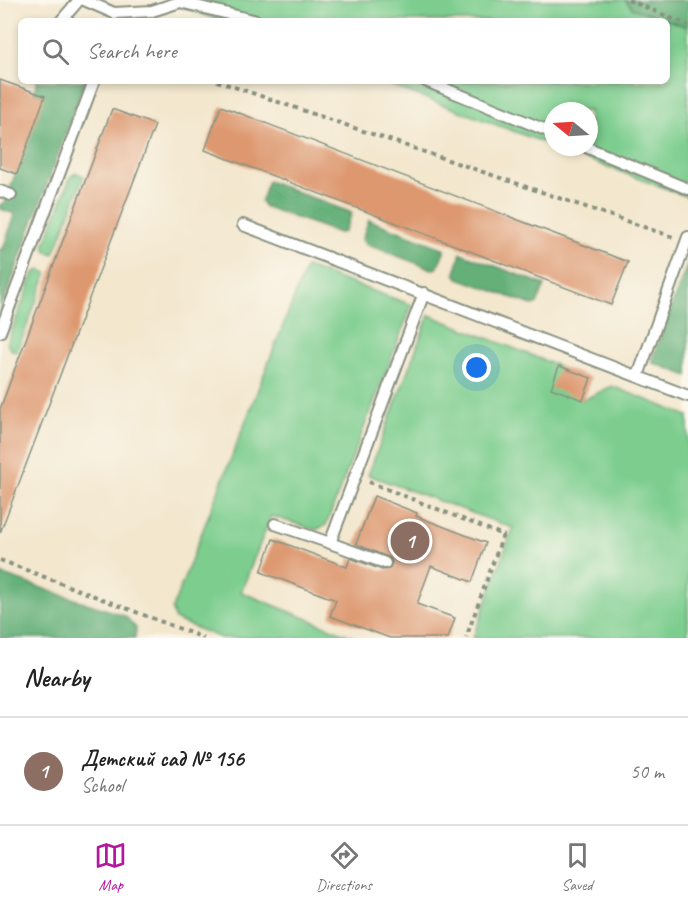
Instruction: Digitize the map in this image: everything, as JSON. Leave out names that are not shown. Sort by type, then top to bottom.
[{"type":"lane","points":[[63,18],[78,0]]},
{"type":"lane","points":[[84,0],[113,17],[152,11],[180,2],[245,18]]},
{"type":"lane","points":[[0,332],[93,84]]},
{"type":"lane","points":[[433,84],[544,129]]},
{"type":"lane","points":[[598,152],[688,189]]},
{"type":"lane","points":[[0,191],[11,195]]},
{"type":"lane","points":[[243,225],[688,396]]},
{"type":"lane","points":[[638,376],[687,239]]},
{"type":"lane","points":[[330,543],[424,293]]},
{"type":"lane","points":[[275,524],[385,563]]},
{"type":"path","points":[[628,0],[688,25]]},
{"type":"path","points":[[226,84],[687,239]]},
{"type":"path","points":[[355,477],[503,535],[465,638]]},
{"type":"path","points":[[0,560],[204,638]]},
{"type":"green space","points":[[164,0],[625,0],[632,8],[661,18],[212,18]]},
{"type":"green space","points":[[625,0],[688,0],[688,27],[670,21],[670,18],[661,18],[632,8]]},
{"type":"green space","points":[[670,21],[688,27],[688,197],[578,156],[598,156],[598,102],[544,102],[544,143],[387,84],[670,84]]},
{"type":"green space","points":[[36,84],[84,84],[0,312],[0,249],[3,249],[15,214],[0,209],[0,205],[5,202],[44,96],[34,92]]},
{"type":"green space","points":[[76,173],[84,176],[54,254],[46,251],[44,246],[71,176]]},
{"type":"green space","points":[[268,181],[352,213],[344,232],[339,233],[265,207],[261,201]]},
{"type":"green space","points":[[369,220],[445,249],[437,268],[432,269],[365,244],[362,239]]},
{"type":"green space","points":[[461,253],[545,285],[537,304],[532,305],[458,278],[455,273]]},
{"type":"green space","points":[[688,262],[688,376],[651,362]]},
{"type":"green space","points":[[306,267],[412,305],[326,525],[316,530],[271,516],[241,592],[355,638],[221,638],[174,618],[172,609]]},
{"type":"green space","points":[[40,270],[47,273],[17,352],[10,349],[7,343],[34,273]]},
{"type":"green space","points":[[429,315],[559,366],[583,400],[612,386],[688,416],[688,638],[473,638],[513,528],[368,475]]},
{"type":"green space","points":[[0,574],[125,616],[136,628],[135,638],[0,638]]},
{"type":"building","points":[[0,80],[45,96],[17,174],[0,168]]},
{"type":"building","points":[[221,106],[628,262],[611,305],[205,150]]},
{"type":"building","points":[[112,109],[155,125],[0,533],[0,409]]},
{"type":"building","points":[[559,366],[591,378],[583,400],[551,388]]},
{"type":"building","points":[[374,496],[417,513],[416,516],[486,543],[472,582],[431,566],[417,604],[455,618],[448,638],[390,638],[330,616],[336,600],[261,572],[273,539],[347,567],[350,558],[382,570],[389,569],[392,562],[390,558],[356,544]]},
{"type":"place","name":"Детский сад № 156","points":[[410,541]]}]
